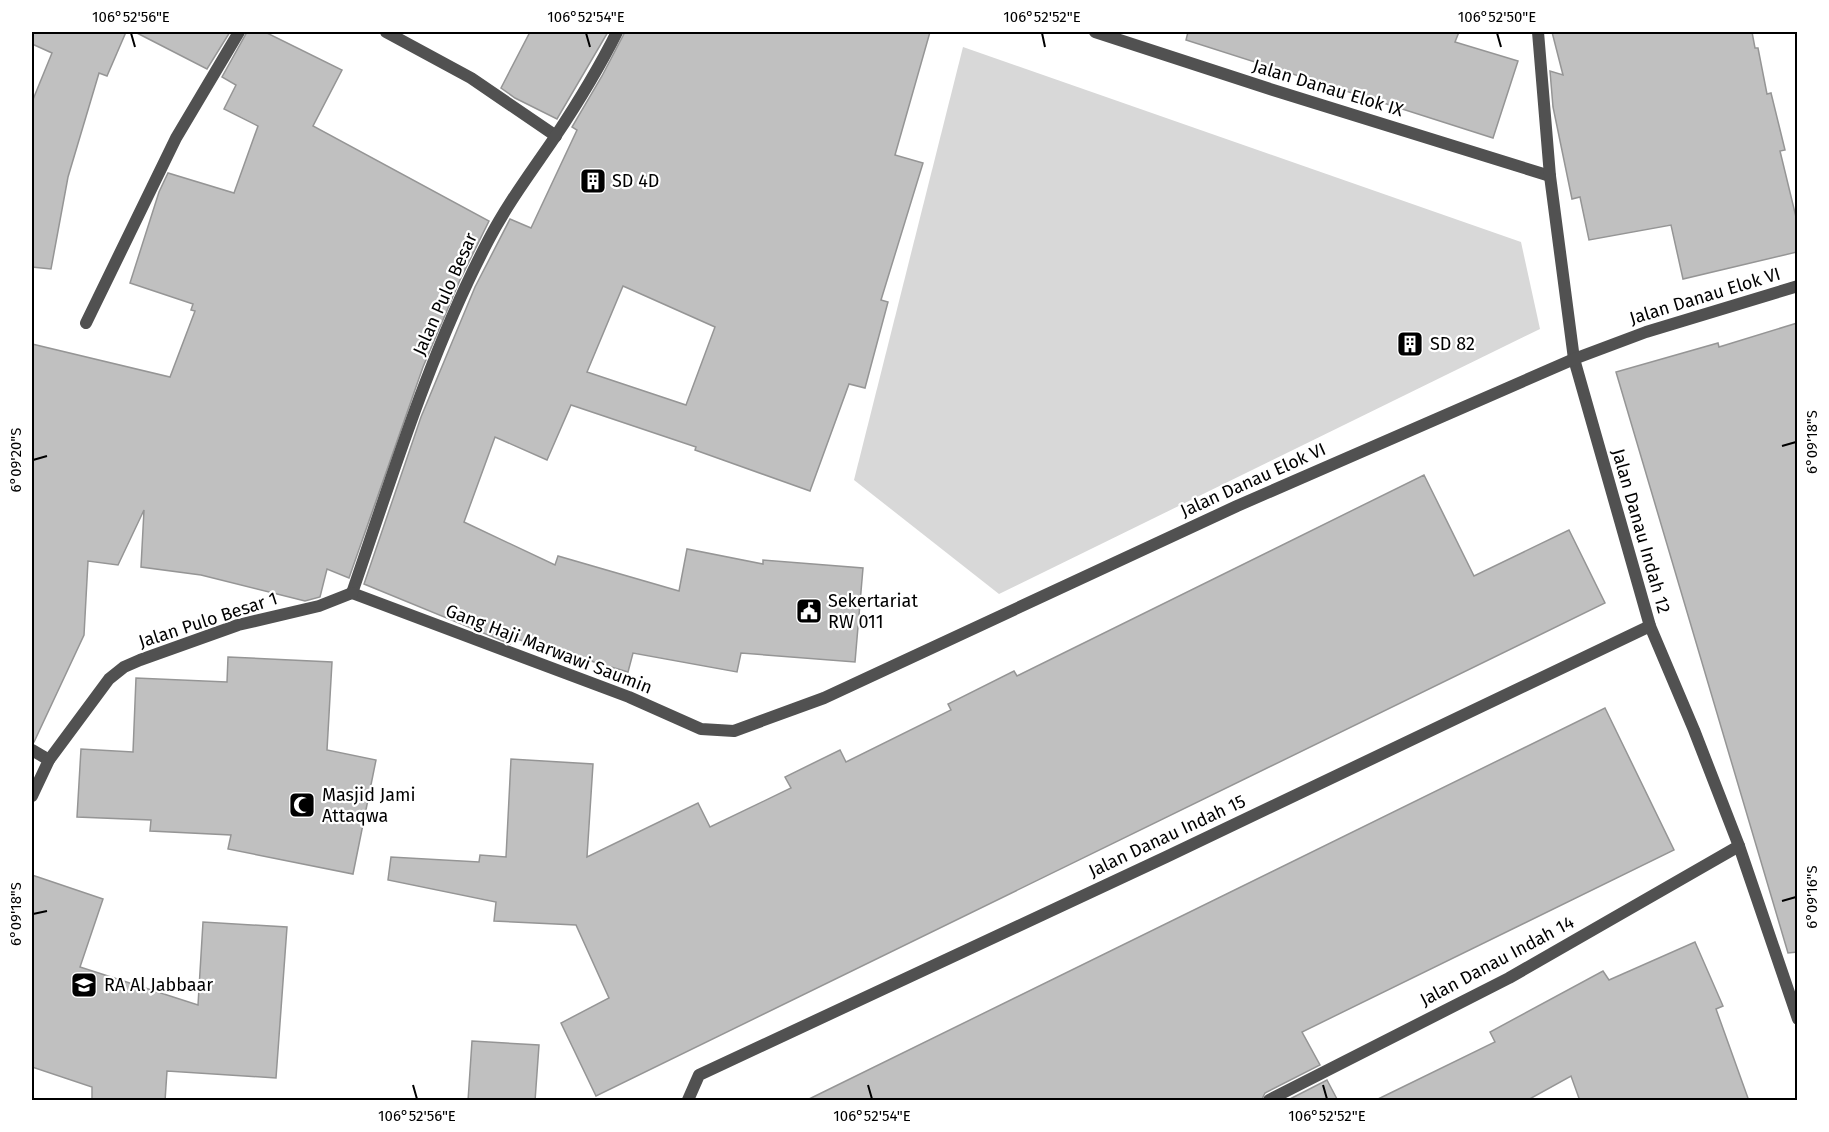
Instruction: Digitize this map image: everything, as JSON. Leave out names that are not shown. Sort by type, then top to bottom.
[{"type":"street","points":[[86,323],[176,138],[239,32]]},
{"type":"street","points":[[386,32],[471,78],[556,136]]},
{"type":"street","name":"Jalan Pulo Besar","points":[[352,593],[417,405],[487,242],[513,195],[556,136],[617,32]]},
{"type":"street","name":"Jalan Danau Elok IX","points":[[1095,32],[1550,176]]},
{"type":"street","name":"Jalan Danau Indah 12","points":[[1538,32],[1550,176],[1574,359],[1650,626],[1739,846],[1797,1019]]},
{"type":"street","name":"Jalan Danau Elok VI","points":[[734,731],[824,698],[1227,511],[1574,359],[1646,332],[1797,286]]},
{"type":"street","name":"Gang Haji Marwawi Saumin","points":[[352,593],[629,697],[701,729],[734,731]]},
{"type":"street","name":"Jalan Pulo Besar 1","points":[[32,796],[49,760],[110,679],[124,668],[140,660],[238,625],[319,606],[352,593]]},
{"type":"street","name":"Jalan Danau Indah 15","points":[[688,1101],[699,1075],[1166,857],[1650,626]]},
{"type":"street","points":[[32,750],[49,760]]},
{"type":"street","name":"Jalan Danau Indah 14","points":[[1269,1101],[1509,978],[1739,846]]},
{"type":"shaded area","points":[[963,47],[1521,242],[1540,329],[999,594],[854,480]]},
{"type":"building","points":[[32,32],[126,32],[107,76],[99,73],[68,177],[51,269],[32,267],[32,102],[52,53],[32,44]]},
{"type":"building","points":[[135,32],[230,32],[207,69]]},
{"type":"building","points":[[247,32],[265,32],[342,70],[313,126],[489,221],[460,280],[423,367],[349,578],[327,569],[320,597],[305,601],[201,575],[141,567],[144,510],[118,565],[88,561],[84,635],[32,742],[32,344],[170,377],[195,311],[191,310],[193,304],[130,283],[159,192],[168,173],[234,193],[258,126],[224,109],[236,85],[222,77]]},
{"type":"building","points":[[530,32],[608,32],[557,119],[515,98],[501,88]]},
{"type":"building","points":[[625,32],[930,32],[895,155],[923,163],[881,300],[888,302],[865,388],[849,384],[810,491],[695,450],[696,447],[571,405],[547,460],[495,437],[464,522],[555,565],[558,556],[679,591],[687,549],[763,564],[763,560],[863,568],[855,662],[741,653],[737,672],[633,653],[628,672],[513,638],[510,644],[364,584],[421,417],[475,287],[510,219],[531,228],[577,130],[572,127]],"holes":[[[623,286],[715,327],[686,405],[587,372]]]},
{"type":"building","points":[[1188,32],[1459,32],[1455,42],[1518,61],[1493,138],[1186,40]]},
{"type":"building","points":[[1552,32],[1752,32],[1755,48],[1758,48],[1767,94],[1771,93],[1785,150],[1780,151],[1797,221],[1797,252],[1683,279],[1671,225],[1589,240],[1580,197],[1572,199],[1553,107],[1550,71],[1563,75]]},
{"type":"building","points":[[1797,323],[1797,952],[1788,953],[1616,372],[1718,343],[1719,347]]},
{"type":"building","points":[[1424,475],[1474,576],[1569,530],[1605,603],[596,1096],[561,1023],[609,998],[576,925],[494,921],[496,902],[388,880],[391,857],[479,862],[480,855],[506,857],[511,759],[593,764],[587,857],[698,803],[710,827],[791,788],[785,777],[840,750],[846,762],[951,710],[948,704],[1014,671],[1017,676]]},
{"type":"building","points":[[228,657],[332,662],[327,750],[376,760],[353,874],[228,849],[231,835],[150,831],[151,820],[77,817],[81,749],[133,752],[136,678],[227,682]]},
{"type":"building","points":[[1605,708],[1674,850],[1302,1032],[1320,1065],[1265,1093],[1261,1101],[805,1101]]},
{"type":"building","points":[[32,875],[103,899],[80,967],[198,1005],[203,922],[287,927],[276,1078],[167,1071],[165,1101],[92,1101],[92,1087],[32,1067]]},
{"type":"building","points":[[1695,942],[1723,1006],[1716,1009],[1749,1101],[1580,1101],[1571,1076],[1526,1101],[1374,1101],[1495,1042],[1490,1032],[1603,971],[1609,980]]},
{"type":"building","points":[[472,1041],[539,1045],[535,1101],[468,1101]]},
{"type":"building","points":[[1327,1080],[1338,1101],[1286,1101]]},
{"type":"place","name":"SD 4D","points":[[593,181]]},
{"type":"place","name":"SD 82","points":[[1410,344]]},
{"type":"place","name":"Sekertariat RW 011","points":[[809,611]]},
{"type":"place","name":"Masjid Jami Attaqwa","points":[[302,805]]},
{"type":"place","name":"RA Al Jabbaar","points":[[84,985]]}]
